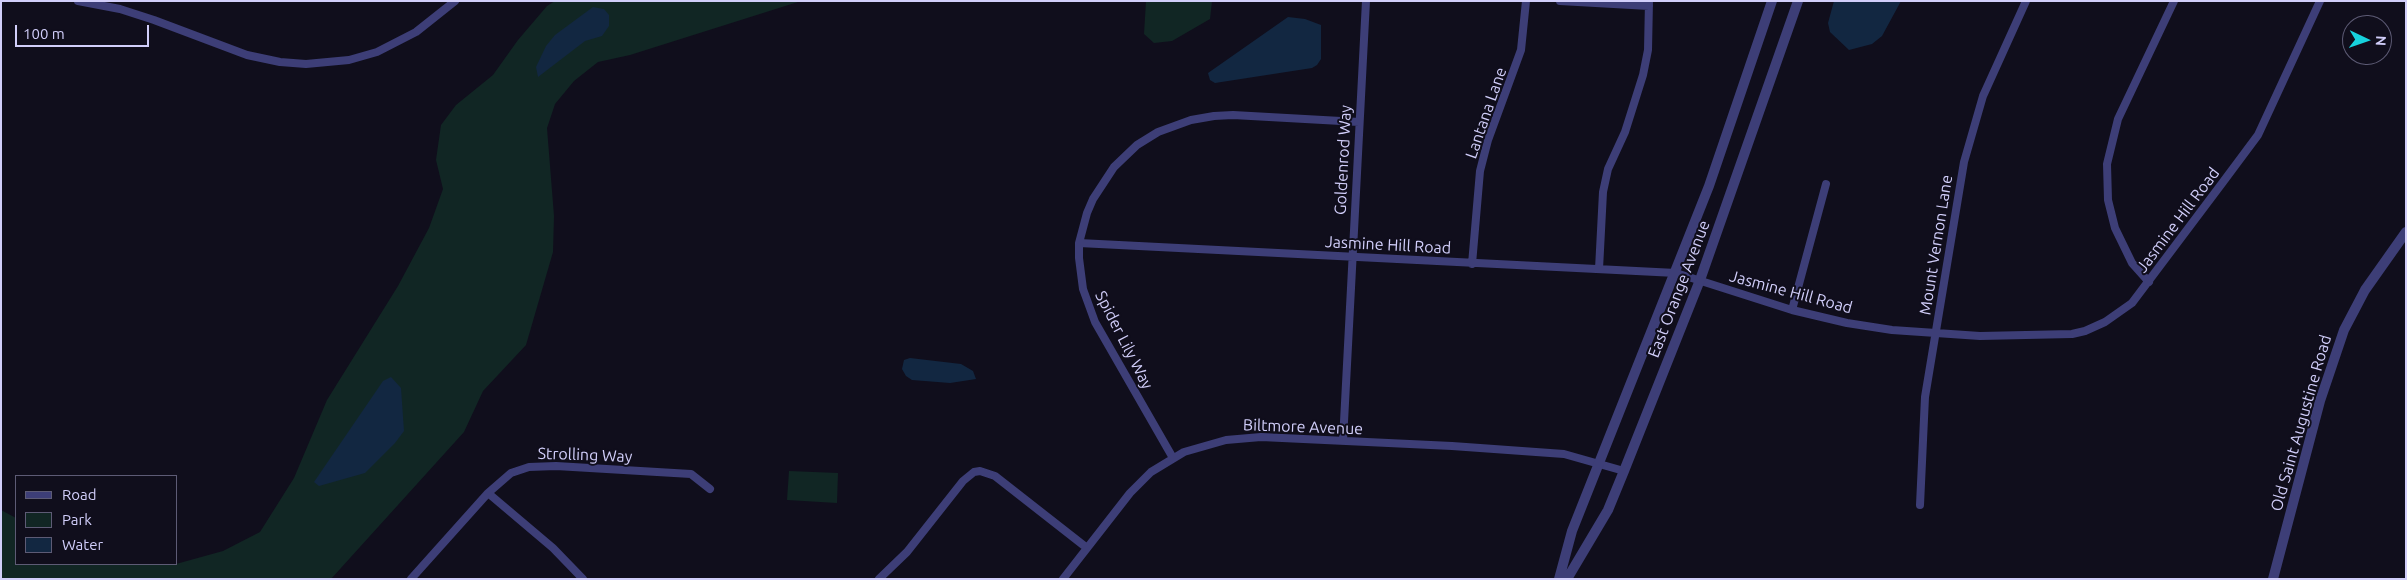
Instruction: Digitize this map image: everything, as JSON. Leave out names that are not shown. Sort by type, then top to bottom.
[{"type":"street","points":[[78,1],[120,9],[253,57],[306,64],[343,61],[377,52],[416,32],[455,1]]},
{"type":"street","name":"Goldenrod Way","points":[[1342,441],[1366,1]]},
{"type":"street","name":"Lantana Lane","points":[[1472,264],[1480,171],[1488,140],[1521,50],[1526,1]]},
{"type":"street","points":[[1560,1],[1649,4],[1648,50],[1643,75],[1625,132],[1608,170],[1603,192],[1599,269]]},
{"type":"street","name":"East Orange Avenue","points":[[1559,579],[1572,531],[1709,186],[1772,1]]},
{"type":"street","name":"East Orange Avenue","points":[[1567,579],[1608,510],[1624,471],[1700,280],[1798,1]]},
{"type":"street","name":"Mount Vernon Lane","points":[[1920,505],[1925,397],[1968,144],[1983,96],[2026,1]]},
{"type":"street","points":[[2149,282],[2132,263],[2115,228],[2108,200],[2107,164],[2111,141],[2118,119],[2174,1]]},
{"type":"street","name":"Jasmine Hill Road","points":[[1079,243],[1676,273],[1792,310],[1847,323],[1935,334],[2055,336],[2085,331],[2105,322],[2123,310],[2149,282],[2258,135],[2320,1]]},
{"type":"street","name":"Spider Lily Way","points":[[1172,458],[1088,307],[1080,272],[1079,243],[1087,213],[1102,182],[1125,156],[1144,140],[1158,132],[1186,122],[1214,116],[1359,122]]},
{"type":"street","points":[[1792,310],[1826,184]]},
{"type":"street","name":"Old Saint Augustine Road","points":[[2272,579],[2320,402],[2344,330],[2365,290],[2406,232]]},
{"type":"street","name":"Biltmore Avenue","points":[[1063,579],[1141,481],[1172,458],[1209,443],[1241,438],[1342,441],[1564,454],[1624,471]]},
{"type":"street","name":"Strolling Way","points":[[411,579],[488,494],[511,474],[530,467],[556,466],[691,474],[710,489]]},
{"type":"street","points":[[879,579],[907,552],[963,481],[974,472],[980,470],[995,476],[1087,548]]},
{"type":"street","points":[[488,494],[553,548],[583,579]]},
{"type":"green space","points":[[555,1],[801,1],[630,55],[598,62],[574,81],[555,104],[547,128],[554,216],[553,252],[526,345],[483,391],[464,432],[331,579],[1,579],[1,510],[15,517],[15,565],[178,565],[223,551],[260,532],[294,478],[327,400],[398,286],[429,228],[443,189],[436,160],[441,125],[456,105],[493,75],[518,40],[547,6]]},
{"type":"green space","points":[[1146,1],[1212,1],[1210,19],[1172,41],[1154,43],[1144,34]]},
{"type":"green space","points":[[789,471],[838,473],[837,503],[787,500]]},
{"type":"water","points":[[1834,1],[1901,1],[1882,36],[1872,44],[1849,50],[1830,32],[1828,23]]},
{"type":"water","points":[[593,7],[604,9],[609,15],[609,26],[602,36],[585,41],[538,77],[536,67],[546,46],[555,35]]},
{"type":"water","points":[[1288,17],[1305,19],[1321,25],[1321,59],[1317,65],[1312,68],[1215,83],[1210,80],[1208,73]]},
{"type":"water","points":[[910,358],[961,364],[973,371],[976,379],[950,383],[912,380],[906,376],[902,369],[904,360]]},
{"type":"water","points":[[391,377],[401,388],[404,431],[395,443],[365,473],[319,486],[314,482],[383,381]]}]
